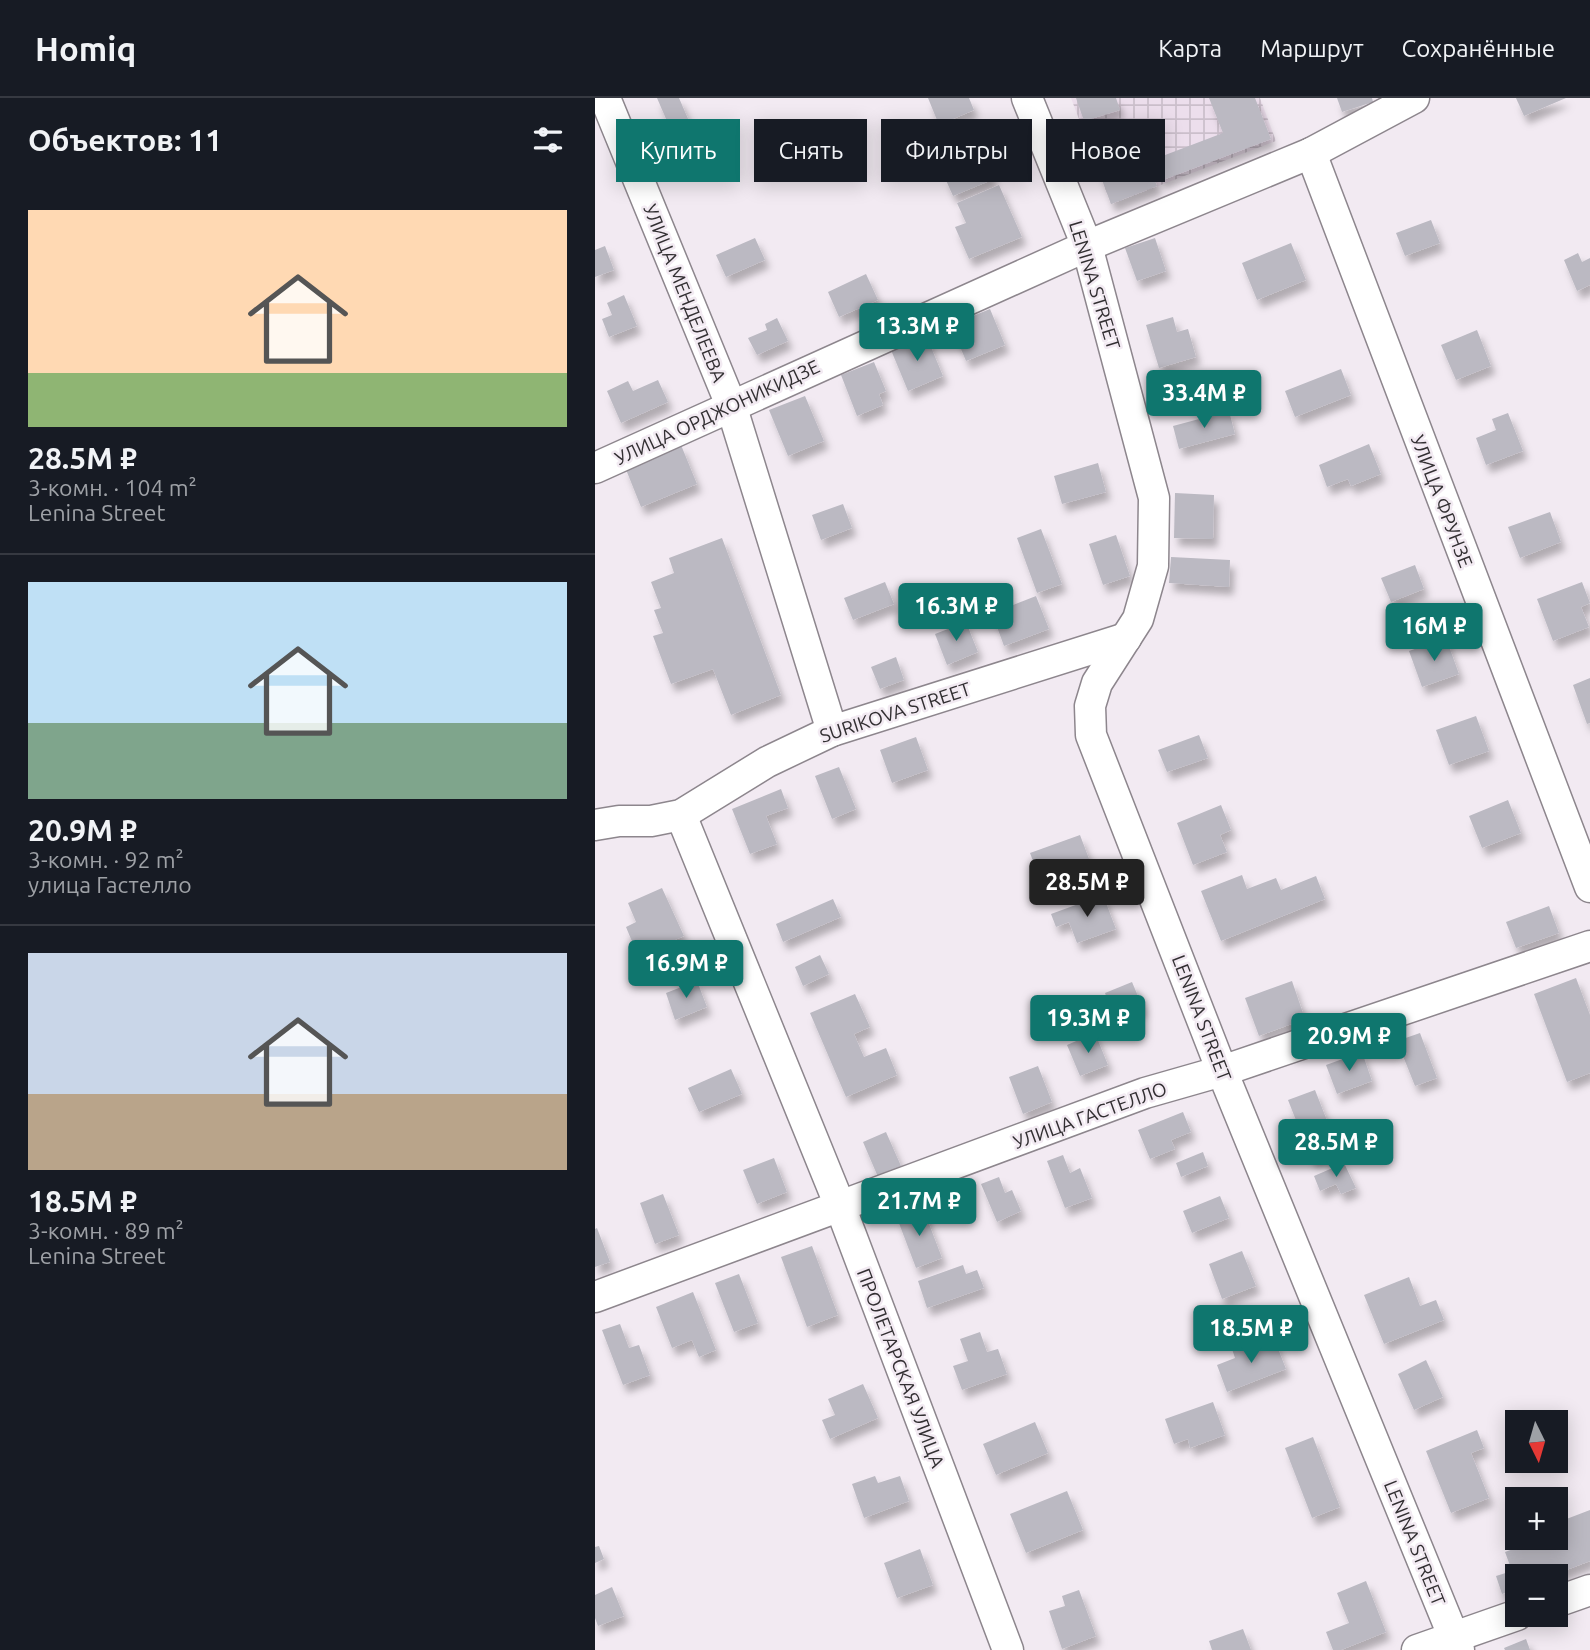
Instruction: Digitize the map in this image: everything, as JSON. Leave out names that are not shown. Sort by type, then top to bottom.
[{"type":"street","name":"УЛИЦА МЕНДЕЛЕЕВА","points":[[605,98],[731,405],[832,731]]},
{"type":"street","name":"LENINA STREET","points":[[1027,98],[1087,246],[1154,498],[1153,566],[1138,619],[1097,682],[1090,706],[1091,735],[1222,1071],[1456,1644]]},
{"type":"street","name":"УЛИЦА ОРДЖОНИКИДЗЕ","points":[[595,468],[1087,246],[1311,153],[1414,98]]},
{"type":"street","name":"УЛИЦА ФРУНЗЕ","points":[[1311,153],[1590,887]]},
{"type":"street","name":"SURIKOVA STREET","points":[[595,825],[619,821],[651,821],[681,815],[767,762],[832,731],[1126,638]]},
{"type":"street","name":"ПРОЛЕТАРСКАЯ УЛИЦА","points":[[681,815],[840,1206],[1008,1650]]},
{"type":"street","name":"УЛИЦА ГАСТЕЛЛО","points":[[595,1297],[1145,1093],[1222,1071],[1590,946]]},
{"type":"street","points":[[1568,1598],[1590,1590]]},
{"type":"street","points":[[1417,1650],[1456,1644],[1505,1621]]},
{"type":"shaded area","points":[[1071,98],[1260,98],[1276,141],[1111,204],[1103,182],[1165,182],[1165,119],[1079,119]]},
{"type":"building","points":[[657,98],[679,98],[688,119],[666,119]]},
{"type":"building","points":[[928,98],[969,98],[974,110],[953,119],[937,119]]},
{"type":"building","points":[[1076,98],[1116,98],[1120,110],[1083,119]]},
{"type":"building","points":[[1209,98],[1255,98],[1271,139],[1165,179],[1165,155],[1223,133]]},
{"type":"building","points":[[1337,98],[1372,98],[1373,102],[1342,112]]},
{"type":"building","points":[[1516,98],[1566,98],[1524,116]]},
{"type":"building","points":[[947,182],[987,182],[953,196]]},
{"type":"building","points":[[1103,182],[1156,182],[1157,186],[1111,204]]},
{"type":"building","points":[[999,185],[1022,237],[969,259],[955,227],[966,223],[957,203]]},
{"type":"building","points":[[1431,220],[1440,243],[1405,256],[1396,233]]},
{"type":"building","points":[[755,238],[765,260],[726,277],[716,255]]},
{"type":"building","points":[[1155,238],[1166,271],[1137,281],[1125,248]]},
{"type":"building","points":[[1291,243],[1306,280],[1257,300],[1242,263]]},
{"type":"building","points":[[605,246],[614,270],[595,277],[595,250]]},
{"type":"building","points":[[1578,253],[1582,262],[1590,258],[1590,285],[1577,291],[1564,260]]},
{"type":"building","points":[[866,274],[878,300],[839,317],[828,292]]},
{"type":"building","points":[[624,295],[637,326],[609,337],[602,319],[612,315],[607,303]]},
{"type":"building","points":[[990,309],[1005,345],[966,361],[951,325]]},
{"type":"building","points":[[1173,317],[1177,332],[1188,329],[1196,357],[1159,368],[1146,325]]},
{"type":"building","points":[[777,318],[788,341],[757,355],[748,338],[767,330],[765,324]]},
{"type":"building","points":[[1477,330],[1491,366],[1456,380],[1441,345]]},
{"type":"building","points":[[926,335],[943,376],[908,391],[891,350]]},
{"type":"building","points":[[874,362],[886,391],[879,394],[883,405],[857,416],[841,375]]},
{"type":"building","points":[[1341,369],[1351,395],[1295,417],[1285,391]]},
{"type":"building","points":[[658,380],[668,402],[621,423],[607,391],[628,381],[633,391]]},
{"type":"building","points":[[805,396],[824,441],[788,456],[769,410]]},
{"type":"building","points":[[1229,411],[1235,434],[1179,449],[1173,426]]},
{"type":"building","points":[[1508,413],[1523,451],[1486,465],[1476,438],[1496,430],[1492,419]]},
{"type":"building","points":[[1369,444],[1381,474],[1351,486],[1348,479],[1327,487],[1319,465]]},
{"type":"building","points":[[681,445],[697,484],[641,507],[625,467]]},
{"type":"building","points":[[1098,463],[1106,492],[1062,504],[1054,476]]},
{"type":"building","points":[[1175,493],[1214,495],[1213,539],[1174,538]]},
{"type":"building","points":[[843,504],[852,528],[821,540],[812,515]]},
{"type":"building","points":[[1550,512],[1561,542],[1520,558],[1508,527]]},
{"type":"building","points":[[1041,529],[1062,584],[1037,593],[1017,538]]},
{"type":"building","points":[[1116,535],[1130,576],[1103,585],[1089,544]]},
{"type":"building","points":[[722,538],[781,695],[731,715],[713,669],[671,684],[653,636],[663,633],[654,610],[661,608],[651,582],[674,573],[669,558]]},
{"type":"building","points":[[1171,557],[1230,560],[1229,587],[1169,583]]},
{"type":"building","points":[[1415,565],[1424,589],[1391,602],[1381,578]]},
{"type":"building","points":[[885,582],[894,604],[853,620],[844,598]]},
{"type":"building","points":[[1582,582],[1590,603],[1581,607],[1589,627],[1553,641],[1537,599]]},
{"type":"building","points":[[1036,596],[1049,629],[1004,646],[989,605],[1010,597],[1013,605]]},
{"type":"building","points":[[966,622],[978,652],[947,665],[935,634]]},
{"type":"building","points":[[1446,638],[1459,674],[1422,687],[1409,651]]},
{"type":"building","points":[[896,657],[904,680],[880,689],[871,667]]},
{"type":"building","points":[[1590,678],[1590,723],[1587,724],[1573,685]]},
{"type":"building","points":[[1476,716],[1489,751],[1449,765],[1436,730]]},
{"type":"building","points":[[1199,735],[1208,758],[1167,772],[1158,750]]},
{"type":"building","points":[[916,737],[928,770],[892,783],[880,750]]},
{"type":"building","points":[[839,767],[856,809],[832,819],[815,776]]},
{"type":"building","points":[[781,789],[788,808],[766,816],[777,844],[750,854],[732,809]]},
{"type":"building","points":[[1508,800],[1521,833],[1482,848],[1469,816]]},
{"type":"building","points":[[1221,805],[1231,830],[1220,835],[1227,852],[1193,865],[1177,823]]},
{"type":"building","points":[[1080,835],[1094,872],[1044,891],[1030,853]]},
{"type":"building","points":[[1242,875],[1247,889],[1276,878],[1281,890],[1316,876],[1325,899],[1221,941],[1201,891]]},
{"type":"building","points":[[662,888],[684,936],[638,956],[626,927],[636,922],[628,903]]},
{"type":"building","points":[[1103,895],[1116,929],[1077,943],[1069,922],[1056,927],[1051,914]]},
{"type":"building","points":[[833,899],[841,917],[783,942],[776,924]]},
{"type":"building","points":[[1549,906],[1559,933],[1516,948],[1506,922]]},
{"type":"building","points":[[820,955],[829,974],[803,986],[795,967]]},
{"type":"building","points":[[1576,978],[1590,1015],[1590,1073],[1567,1082],[1534,994]]},
{"type":"building","points":[[697,981],[707,1007],[675,1020],[666,993]]},
{"type":"building","points":[[1292,981],[1305,1019],[1259,1036],[1245,998]]},
{"type":"building","points":[[1132,982],[1143,1008],[1115,1019],[1105,993]]},
{"type":"building","points":[[855,994],[870,1027],[854,1034],[864,1057],[886,1048],[897,1075],[846,1097],[810,1013]]},
{"type":"building","points":[[1095,1033],[1108,1065],[1080,1076],[1067,1045]]},
{"type":"building","points":[[1420,1033],[1437,1078],[1415,1086],[1397,1041]]},
{"type":"building","points":[[1362,1052],[1372,1081],[1337,1094],[1326,1065]]},
{"type":"building","points":[[1038,1066],[1052,1102],[1023,1114],[1009,1077]]},
{"type":"building","points":[[731,1069],[742,1094],[699,1112],[688,1088]]},
{"type":"building","points":[[1315,1090],[1339,1151],[1312,1161],[1288,1100]]},
{"type":"building","points":[[1183,1112],[1191,1132],[1171,1140],[1175,1149],[1150,1159],[1138,1130]]},
{"type":"building","points":[[886,1132],[901,1166],[878,1177],[863,1142]]},
{"type":"building","points":[[1203,1152],[1208,1166],[1181,1177],[1176,1163]]},
{"type":"building","points":[[1063,1155],[1070,1173],[1080,1168],[1092,1198],[1065,1208],[1047,1161]]},
{"type":"building","points":[[774,1158],[787,1192],[757,1204],[743,1170]]},
{"type":"building","points":[[1344,1163],[1356,1188],[1341,1194],[1336,1184],[1320,1191],[1314,1176]]},
{"type":"building","points":[[999,1177],[1005,1193],[1012,1190],[1021,1211],[997,1222],[981,1184]]},
{"type":"building","points":[[663,1194],[679,1235],[655,1244],[640,1203]]},
{"type":"building","points":[[1220,1196],[1229,1218],[1192,1233],[1183,1211]]},
{"type":"building","points":[[923,1208],[942,1258],[916,1268],[897,1218]]},
{"type":"building","points":[[597,1228],[610,1262],[595,1267],[595,1229]]},
{"type":"building","points":[[812,1246],[838,1315],[807,1327],[781,1257]]},
{"type":"building","points":[[1242,1251],[1256,1286],[1222,1299],[1209,1264]]},
{"type":"building","points":[[963,1265],[966,1274],[977,1270],[984,1288],[927,1308],[918,1281]]},
{"type":"building","points":[[739,1274],[758,1323],[734,1332],[715,1283]]},
{"type":"building","points":[[1409,1277],[1420,1306],[1436,1300],[1444,1320],[1384,1344],[1364,1295]]},
{"type":"building","points":[[693,1292],[716,1350],[699,1357],[692,1340],[672,1348],[656,1307]]},
{"type":"building","points":[[620,1324],[629,1348],[639,1345],[650,1375],[623,1385],[602,1330]]},
{"type":"building","points":[[980,1332],[987,1352],[998,1349],[1007,1374],[962,1390],[953,1366],[968,1361],[960,1339]]},
{"type":"building","points":[[1275,1341],[1286,1369],[1227,1392],[1217,1365],[1235,1358],[1232,1349],[1250,1342],[1253,1350]]},
{"type":"building","points":[[1426,1360],[1443,1397],[1414,1410],[1398,1374]]},
{"type":"building","points":[[863,1384],[878,1418],[830,1439],[822,1420],[835,1415],[828,1399]]},
{"type":"building","points":[[1213,1402],[1225,1435],[1190,1448],[1188,1439],[1174,1444],[1165,1419]]},
{"type":"building","points":[[1035,1422],[1048,1453],[996,1475],[983,1444]]},
{"type":"building","points":[[1477,1430],[1484,1448],[1471,1453],[1489,1498],[1451,1513],[1426,1451]]},
{"type":"building","points":[[1313,1437],[1340,1507],[1312,1518],[1285,1448]]},
{"type":"building","points":[[875,1476],[878,1483],[900,1476],[909,1501],[864,1518],[852,1484]]},
{"type":"building","points":[[1067,1491],[1083,1530],[1026,1553],[1010,1514]]},
{"type":"building","points":[[1590,1510],[1590,1561],[1568,1569],[1568,1564],[1509,1564],[1505,1552],[1510,1550],[1568,1550],[1568,1518]]},
{"type":"building","points":[[599,1546],[604,1559],[595,1563],[595,1547]]},
{"type":"building","points":[[920,1549],[933,1585],[897,1598],[884,1563]]},
{"type":"building","points":[[1505,1573],[1505,1593],[1502,1594],[1496,1576]]},
{"type":"building","points":[[1366,1581],[1386,1632],[1341,1650],[1333,1650],[1326,1632],[1349,1623],[1337,1593]]},
{"type":"building","points":[[612,1587],[624,1616],[598,1626],[595,1618],[595,1595]]},
{"type":"building","points":[[1079,1590],[1096,1636],[1062,1649],[1049,1611],[1065,1606],[1062,1596]]},
{"type":"building","points":[[1243,1629],[1251,1650],[1212,1650],[1209,1641]]},
{"type":"building","points":[[1526,1639],[1530,1650],[1504,1648]]}]
